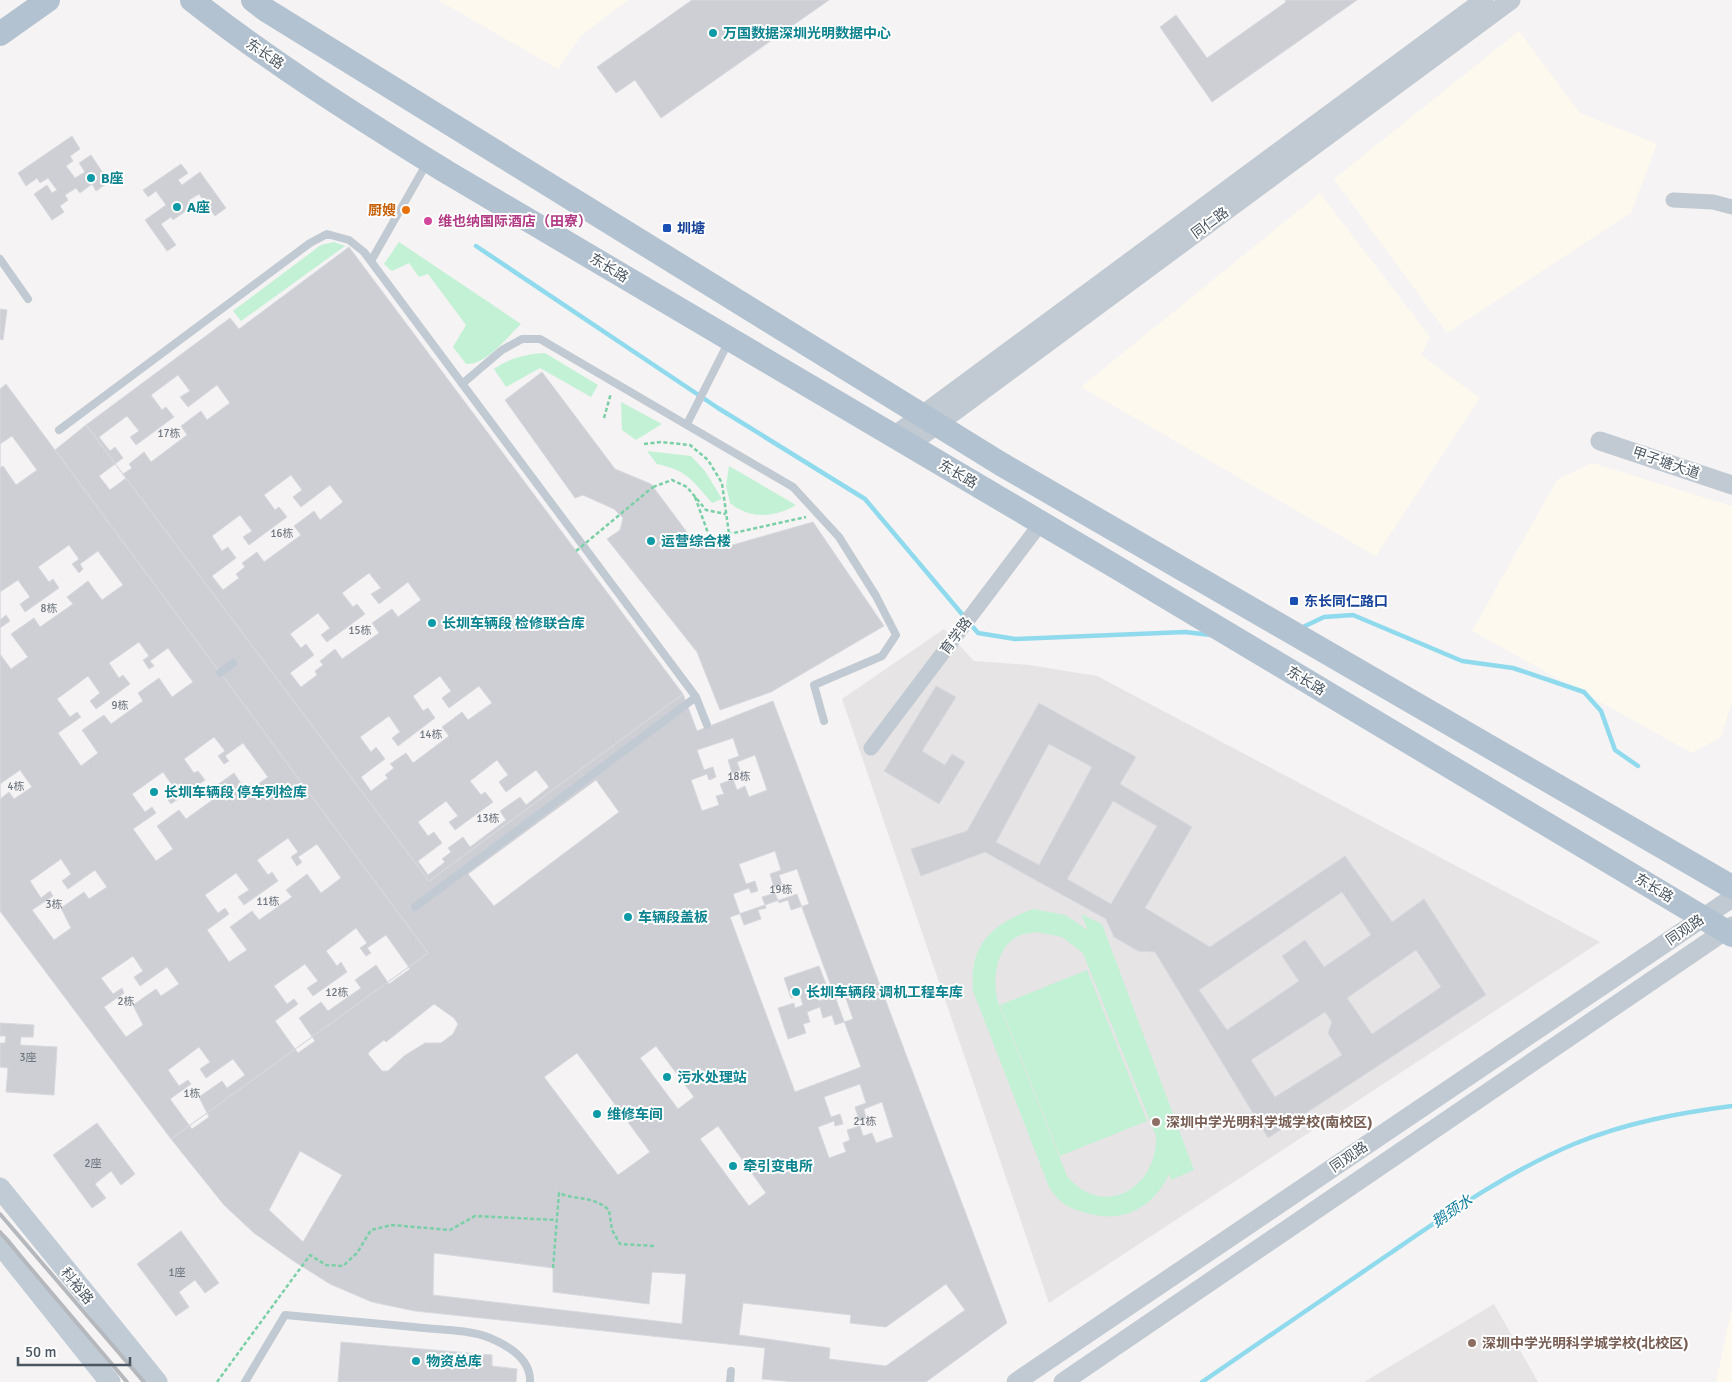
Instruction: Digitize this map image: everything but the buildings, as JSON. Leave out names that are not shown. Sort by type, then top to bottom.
[{"type":"main road","points":[[0,34],[39,6],[58,0]]},
{"type":"main road","points":[[175,0],[215,18]]},
{"type":"main road","name":"东长路","points":[[192,0],[346,109],[428,161],[1041,523],[1703,918],[1730,931]]},
{"type":"main road","points":[[253,0],[266,10],[1019,474],[1732,887]]},
{"type":"main road","name":"科裕路","points":[[0,1188],[157,1382]]},
{"type":"main road","points":[[0,1244],[110,1382]]},
{"type":"street","name":"同仁路","points":[[1049,332],[1484,0]]},
{"type":"street","name":"同仁路","points":[[902,441],[1049,332],[1511,0]]},
{"type":"street","points":[[1673,200],[1713,202],[1732,207]]},
{"type":"street","name":"甲子塘大道","points":[[1600,440],[1732,485]]},
{"type":"street","name":"育学路","points":[[871,748],[1041,523]]},
{"type":"street","name":"同观路","points":[[1016,1382],[1732,898]]},
{"type":"street","name":"同观路","points":[[1063,1382],[1730,931]]},
{"type":"lane","points":[[371,261],[428,161]]},
{"type":"lane","points":[[59,430],[310,243],[327,234],[349,240],[371,261],[696,696],[707,725]]},
{"type":"lane","points":[[0,259],[28,299]]},
{"type":"lane","points":[[462,384],[502,350],[522,339],[540,339],[794,487],[839,537],[876,596],[896,635],[882,656],[814,685],[824,721]]},
{"type":"lane","points":[[686,424],[730,339]]},
{"type":"lane","points":[[220,673],[233,663]]},
{"type":"lane","points":[[415,907],[696,696]]},
{"type":"lane","points":[[245,1382],[286,1315],[454,1331],[488,1338],[508,1347],[525,1361],[530,1374],[530,1382]]},
{"type":"lane","points":[[730,1382],[731,1371]]},
{"type":"path","points":[[604,418],[614,382]]},
{"type":"path","points":[[644,444],[661,442],[690,445],[708,460],[722,483],[729,534]]},
{"type":"path","points":[[576,551],[653,487],[672,480],[688,487],[706,510],[726,514]]},
{"type":"path","points":[[694,494],[712,544]]},
{"type":"path","points":[[720,545],[729,534],[805,518]]},
{"type":"path","points":[[553,1268],[559,1193],[571,1198],[588,1198],[601,1203],[609,1210],[612,1230],[620,1244],[655,1246]]},
{"type":"path","points":[[218,1382],[310,1255],[326,1265],[343,1266],[357,1253],[371,1230],[392,1225],[450,1230],[475,1216],[557,1220]]},
{"type":"shaded area","points":[[438,0],[628,0],[582,35],[558,69]]},
{"type":"shaded area","points":[[1519,31],[1580,113],[1657,144],[1631,213],[1447,333],[1334,179]]},
{"type":"shaded area","points":[[1320,193],[1430,337],[1421,355],[1480,398],[1376,556],[1081,387]]},
{"type":"shaded area","points":[[1592,463],[1732,506],[1732,702],[1721,737],[1692,753],[1472,631],[1557,480]]},
{"type":"shaded area","name":"深圳中学光明科学城学校(南校区)","points":[[944,629],[974,661],[1029,665],[1097,676],[1600,942],[1049,1303],[842,699]]},
{"type":"shaded area","name":"深圳中学光明科学城学校(北校区)","points":[[1494,1304],[1538,1382],[1364,1382]]},
{"type":"shaded area","points":[[1732,1307],[1732,1382],[1716,1382]]},
{"type":"green space","points":[[334,242],[345,246],[241,321],[233,311],[321,245]]},
{"type":"green space","points":[[399,242],[521,324],[489,355],[474,363],[466,364],[453,347],[466,325],[428,274],[419,277],[409,263],[392,271],[384,264]]},
{"type":"green space","points":[[545,353],[598,385],[591,397],[540,368],[506,387],[494,369],[518,357]]},
{"type":"green space","points":[[621,402],[662,424],[636,440],[622,430]]},
{"type":"green space","points":[[647,451],[691,456],[705,471],[722,499],[712,503],[683,473],[657,464]]},
{"type":"green space","points":[[729,466],[796,505],[780,512],[762,515],[745,512],[737,508],[730,503],[726,486]]},
{"type":"green space","points":[[1033,909],[1065,915],[1088,930],[1081,914],[1102,924],[1194,1170],[1171,1180],[1169,1174],[1154,1196],[1135,1210],[1112,1216],[1086,1213],[1064,1204],[1049,1187],[973,991],[975,960],[979,948],[995,929],[1018,915]],"holes":[[[1037,932],[1062,937],[1083,953],[1156,1136],[1154,1154],[1148,1170],[1138,1183],[1126,1192],[1112,1196],[1096,1196],[1081,1189],[1067,1176],[996,993],[996,974],[1001,954],[1013,940],[1023,934]]]},
{"type":"green space","points":[[1087,970],[1147,1121],[1060,1156],[1000,1005]]},
{"type":"waterway","points":[[476,246],[718,408],[865,499],[978,633],[1015,639],[1185,632],[1211,635]]},
{"type":"waterway","points":[[1301,628],[1324,617],[1353,615],[1462,661],[1513,668],[1584,692],[1601,711],[1615,750],[1638,766]]},
{"type":"waterway","name":"鹅颈水","points":[[1202,1382],[1434,1223],[1525,1167],[1574,1144],[1613,1130],[1672,1116],[1732,1106]]},
{"type":"railway","points":[[0,1214],[144,1382]]},
{"type":"railway","points":[[0,1232],[127,1382]]},
{"type":"place","name":"万国数据深圳光明数据中心","points":[[713,33]]},
{"type":"place","name":"B座","points":[[91,178]]},
{"type":"place","name":"A座","points":[[177,207]]},
{"type":"place","name":"厨嫂","points":[[406,210]]},
{"type":"place","name":"维也纳国际酒店（田寮）","points":[[428,221]]},
{"type":"place","name":"圳塘","points":[[667,228]]},
{"type":"place","name":"运营综合楼","points":[[651,541]]},
{"type":"place","name":"东长同仁路口","points":[[1294,601]]},
{"type":"place","name":"长圳车辆段 检修联合库","points":[[432,623]]},
{"type":"place","name":"长圳车辆段 停车列检库","points":[[154,792]]},
{"type":"place","name":"车辆段盖板","points":[[628,917]]},
{"type":"place","name":"长圳车辆段 调机工程车库","points":[[796,992]]},
{"type":"place","name":"污水处理站","points":[[667,1077]]},
{"type":"place","name":"维修车间","points":[[597,1114]]},
{"type":"place","name":"深圳中学光明科学城学校(南校区)","points":[[1156,1122]]},
{"type":"place","name":"牵引变电所","points":[[733,1166]]},
{"type":"place","name":"深圳中学光明科学城学校(北校区)","points":[[1472,1343]]},
{"type":"place","name":"物资总库","points":[[416,1361]]}]
